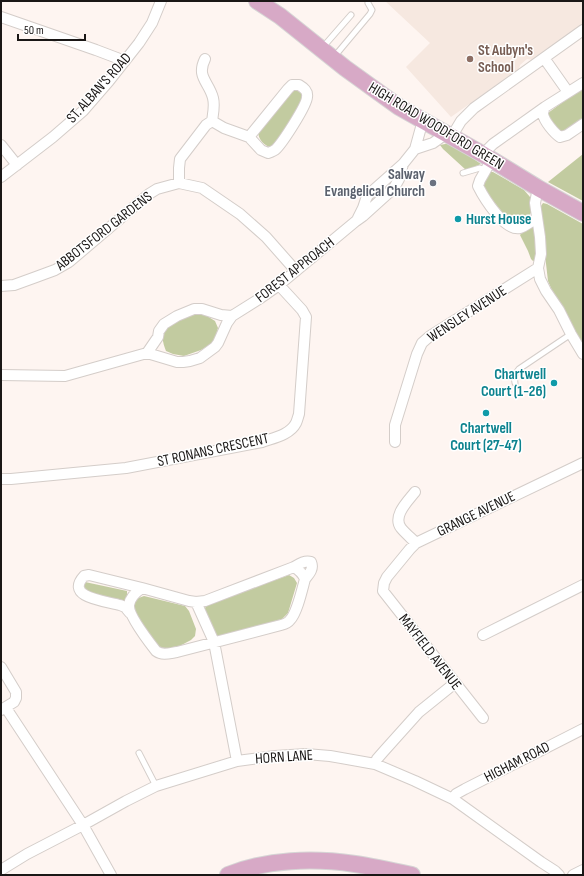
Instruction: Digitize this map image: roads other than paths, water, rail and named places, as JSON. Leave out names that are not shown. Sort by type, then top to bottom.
[{"type":"main road","name":"HIGH ROAD WOODFORD GREEN","points":[[257,1],[280,16],[399,107],[449,135],[487,161],[583,213]]},
{"type":"main road","points":[[228,875],[257,866],[284,862],[318,861],[354,864],[412,875]]},
{"type":"street","name":"ST. ALBAN'S ROAD","points":[[1,177],[53,137],[83,111],[139,43],[152,23],[162,1]]},
{"type":"street","points":[[1,17],[125,61]]},
{"type":"street","points":[[415,149],[433,143],[449,135],[470,112],[583,30]]},
{"type":"street","points":[[544,58],[568,92]]},
{"type":"street","points":[[179,183],[180,159],[206,125],[212,121],[214,108],[213,96],[202,73],[205,59]]},
{"type":"street","points":[[537,219],[520,228],[514,228],[508,225],[496,213],[478,186],[487,161],[489,148],[492,144],[545,107],[583,83]]},
{"type":"street","points":[[212,121],[242,136],[249,137],[261,150],[268,153],[275,151],[305,105],[308,96],[305,89],[299,85],[292,85],[249,137]]},
{"type":"street","points":[[545,107],[543,112],[544,118],[555,133],[560,137],[566,135],[583,124]]},
{"type":"street","name":"FOREST APPROACH","points":[[147,353],[177,362],[183,362],[200,358],[214,347],[218,343],[227,323],[232,316],[279,285],[356,221],[368,195],[403,164],[415,149],[423,120]]},
{"type":"street","points":[[1,144],[17,165]]},
{"type":"street","name":"ABBOTSFORD GARDENS","points":[[1,286],[14,285],[55,270],[69,262],[149,194],[157,189],[179,183],[202,188],[240,214],[266,237],[296,271]]},
{"type":"street","points":[[538,188],[535,203],[540,237],[538,268],[540,279],[559,310],[570,334],[583,354]]},
{"type":"street","name":"WENSLEY AVENUE","points":[[394,442],[395,425],[417,354],[422,343],[430,336],[538,268]]},
{"type":"street","name":"ST RONANS CRESCENT","points":[[1,479],[126,468],[262,442],[291,430],[296,423],[299,414],[306,317],[302,310],[279,285]]},
{"type":"street","points":[[1,374],[65,376],[147,353],[158,337],[159,331],[164,324],[177,316],[194,309],[202,309],[220,315],[232,316]]},
{"type":"street","name":"GRANGE AVENUE","points":[[384,583],[387,577],[416,543],[583,463]]},
{"type":"street","points":[[415,492],[400,513],[398,520],[400,527],[416,543]]},
{"type":"street","points":[[309,561],[311,562],[312,570],[305,580],[295,613],[292,619],[287,623],[178,652],[165,654],[160,654],[156,651],[125,607],[85,596],[79,587],[79,584],[84,576],[89,574],[196,602],[294,567],[309,561]]},
{"type":"street","points":[[294,567],[304,575],[305,580]]},
{"type":"street","name":"MAYFIELD AVENUE","points":[[384,583],[383,590],[483,718]]},
{"type":"street","points":[[483,635],[583,585]]},
{"type":"street","points":[[130,613],[129,605],[131,598],[142,588]]},
{"type":"street","points":[[196,602],[214,642],[237,761]]},
{"type":"street","points":[[1,667],[16,692],[14,702],[3,709],[83,825],[111,875]]},
{"type":"street","points":[[375,764],[377,759],[419,712],[455,683]]},
{"type":"street","name":"HIGHAM ROAD","points":[[453,799],[456,794],[465,789],[583,729]]},
{"type":"street","name":"HORN LANE","points":[[1,870],[27,854],[156,786],[237,761],[306,754],[330,756],[375,764],[453,799],[541,862],[555,870],[559,875]]},
{"type":"street","points":[[573,875],[583,870]]},
{"type":"lane","points":[[327,53],[370,14],[372,10],[368,3]]},
{"type":"lane","points":[[327,53],[351,15]]},
{"type":"lane","points":[[463,173],[480,168],[487,161]]},
{"type":"lane","points":[[515,383],[514,376],[519,369],[570,334]]},
{"type":"lane","points":[[140,753],[156,786]]},
{"type":"place","name":"St Aubyn's School","points":[[470,59]]},
{"type":"place","name":"Salway Evangelical Church","points":[[433,183]]},
{"type":"place","name":"Hurst House","points":[[458,219]]},
{"type":"place","name":"Chartwell Court (1-26)","points":[[554,383]]},
{"type":"place","name":"Chartwell Court (27-47)","points":[[486,413]]}]
